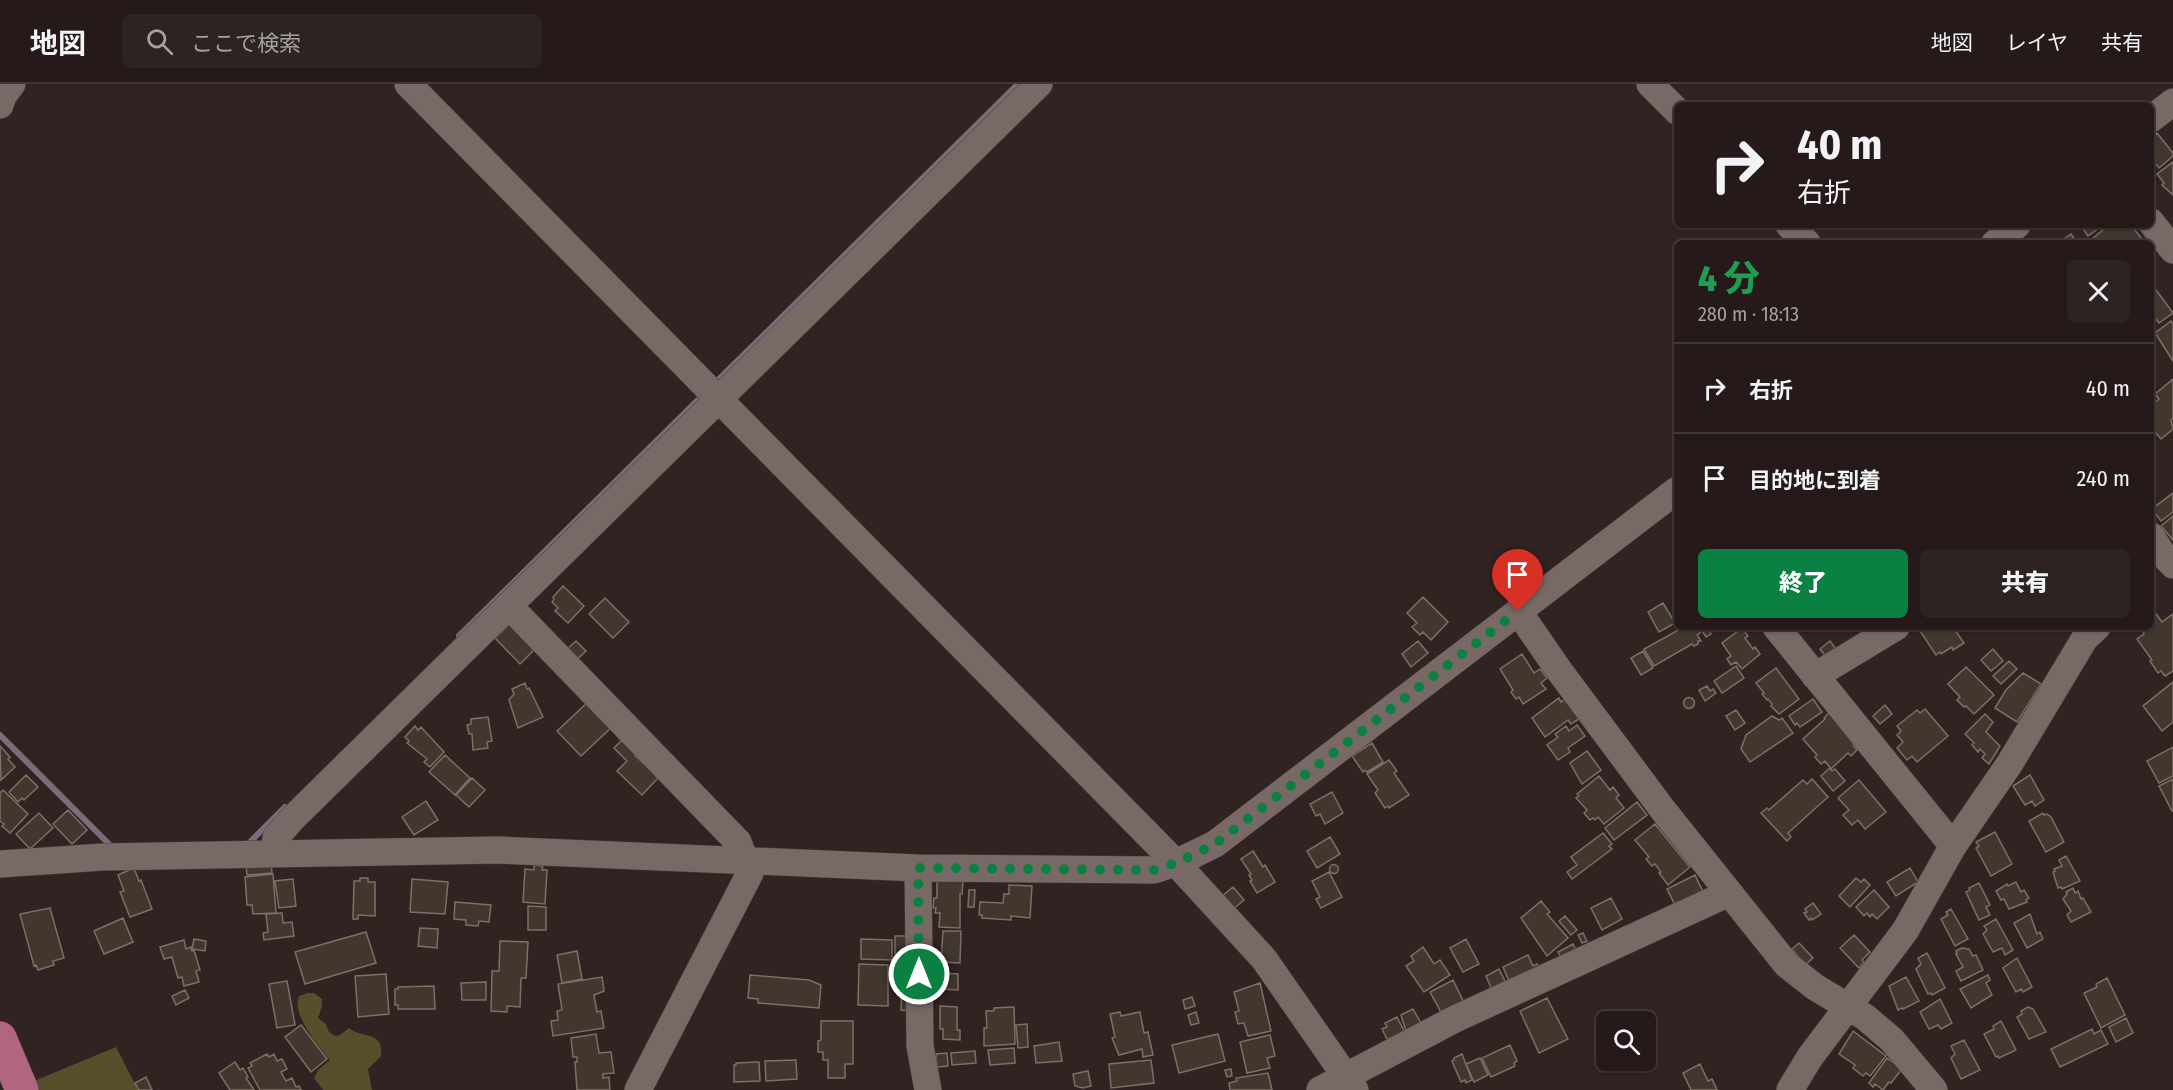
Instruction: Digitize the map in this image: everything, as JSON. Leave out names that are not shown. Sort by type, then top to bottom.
[{"type":"main road","points":[[0,1038],[22,1090]]},
{"type":"street","points":[[0,105],[3,96],[12,84]]},
{"type":"street","points":[[408,84],[1176,863],[1264,959],[1351,1083]]},
{"type":"street","points":[[274,853],[276,837],[294,817],[1039,84]]},
{"type":"street","points":[[1650,84],[1674,108]]},
{"type":"street","points":[[2154,117],[2173,102]]},
{"type":"street","points":[[2154,226],[2173,250]]},
{"type":"street","points":[[1793,228],[1804,240]]},
{"type":"street","points":[[1999,240],[2013,228]]},
{"type":"street","points":[[0,864],[103,857],[498,850],[918,868],[1154,870],[1176,863],[1215,844],[1518,611],[1674,497]]},
{"type":"street","points":[[2154,542],[2167,566]]},
{"type":"street","points":[[509,606],[738,842],[750,873],[638,1090]]},
{"type":"street","points":[[1518,611],[1558,669],[1657,801],[1788,965],[1815,987],[1865,1017],[1892,1040],[1934,1090]]},
{"type":"street","points":[[1778,630],[1953,846]]},
{"type":"street","points":[[1815,676],[1891,630]]},
{"type":"street","points":[[1790,1090],[1810,1057],[1905,932],[1953,846],[2010,763],[2086,631]]},
{"type":"street","points":[[918,868],[920,1046],[928,1090]]},
{"type":"street","points":[[1320,1090],[1351,1083],[1455,1019],[1729,894]]},
{"type":"shaded area","points":[[314,993],[322,999],[318,1018],[326,1024],[329,1032],[335,1036],[340,1035],[349,1028],[371,1036],[379,1042],[381,1056],[368,1069],[372,1090],[323,1090],[314,1078],[318,1070],[330,1060],[307,1030],[299,1012],[299,996]]},
{"type":"shaded area","points":[[116,1047],[138,1090],[38,1090],[34,1081]]},
{"type":"building","points":[[2157,133],[2173,153],[2173,156],[2159,168],[2154,162],[2154,136]]},
{"type":"building","points":[[2173,162],[2173,195],[2162,185],[2164,183],[2157,174]]},
{"type":"building","points":[[2082,228],[2099,228],[2088,236]]},
{"type":"building","points":[[2105,228],[2133,228],[2143,240],[2093,240]]},
{"type":"building","points":[[2071,234],[2075,240],[2062,240]]},
{"type":"building","points":[[2154,287],[2173,313],[2159,323],[2154,316]]},
{"type":"building","points":[[2171,321],[2173,324],[2173,361],[2155,333]]},
{"type":"building","points":[[2173,379],[2173,418],[2171,420],[2173,429],[2161,439],[2154,431],[2154,403],[2159,399],[2155,394]]},
{"type":"building","points":[[2173,493],[2173,512],[2161,521],[2154,512],[2154,507]]},
{"type":"building","points":[[2173,516],[2173,540],[2161,526]]},
{"type":"building","points":[[563,586],[584,606],[568,623],[555,611],[558,608],[552,602],[553,597]]},
{"type":"building","points":[[1423,597],[1448,622],[1431,640],[1423,632],[1420,635],[1412,627],[1417,623],[1407,613]]},
{"type":"building","points":[[605,598],[629,622],[613,638],[589,614]]},
{"type":"building","points":[[1663,603],[1674,624],[1659,632],[1648,612]]},
{"type":"building","points":[[2154,611],[2162,622],[2173,614],[2173,671],[2165,676],[2161,671],[2158,673],[2137,639],[2144,634],[2143,631],[2154,630]]},
{"type":"building","points":[[513,621],[537,647],[520,664],[495,638]]},
{"type":"building","points":[[1679,630],[1698,630],[1700,633],[1697,635],[1701,641],[1698,641],[1698,644],[1694,646],[1692,644],[1654,666],[1644,649]]},
{"type":"building","points":[[1702,630],[1709,630],[1711,634],[1706,637]]},
{"type":"building","points":[[1739,630],[1744,630],[1748,636],[1745,638],[1760,654],[1742,669],[1736,662],[1731,665],[1727,659],[1731,656],[1722,643]]},
{"type":"building","points":[[1955,630],[1964,643],[1953,650],[1952,647],[1936,655],[1920,631]]},
{"type":"building","points":[[576,641],[586,651],[575,661],[565,651]]},
{"type":"building","points":[[1418,641],[1428,653],[1411,667],[1402,654]]},
{"type":"building","points":[[1830,641],[1838,652],[1828,659],[1820,649]]},
{"type":"building","points":[[1993,649],[2003,661],[1991,671],[1981,660]]},
{"type":"building","points":[[1643,651],[1653,668],[1641,675],[1631,658]]},
{"type":"building","points":[[1522,654],[1534,673],[1540,669],[1547,678],[1541,683],[1546,689],[1523,704],[1519,697],[1516,699],[1511,692],[1513,690],[1500,669]]},
{"type":"building","points":[[2009,661],[2017,669],[2001,684],[1993,676]]},
{"type":"building","points":[[1736,666],[1744,678],[1722,693],[1714,681]]},
{"type":"building","points":[[1966,667],[1994,695],[1974,714],[1957,700],[1960,697],[1948,684]]},
{"type":"building","points":[[1776,668],[1799,699],[1779,714],[1756,683]]},
{"type":"building","points":[[2023,673],[2041,684],[2017,722],[1995,708],[2006,690]]},
{"type":"building","points":[[2173,682],[2173,722],[2162,731],[2143,706]]},
{"type":"building","points":[[525,683],[543,717],[518,728],[509,700],[514,694],[512,689]]},
{"type":"building","points":[[1707,686],[1710,691],[1713,689],[1716,693],[1705,701],[1699,690]]},
{"type":"building","points":[[1689,697],[1695,703],[1689,709],[1683,703]]},
{"type":"building","points":[[1559,698],[1561,702],[1565,699],[1579,719],[1571,724],[1568,720],[1545,737],[1532,718]]},
{"type":"building","points":[[1813,699],[1822,712],[1800,727],[1797,723],[1795,725],[1789,716]]},
{"type":"building","points":[[590,700],[614,725],[581,756],[557,731]]},
{"type":"building","points":[[1885,705],[1892,714],[1880,724],[1873,716]]},
{"type":"building","points":[[1925,709],[1948,736],[1917,762],[1912,756],[1907,760],[1897,748],[1903,742],[1897,735],[1901,731],[1897,726],[1917,710],[1920,713]]},
{"type":"building","points":[[1736,710],[1745,723],[1735,730],[1726,716]]},
{"type":"building","points":[[1829,713],[1858,741],[1853,745],[1857,750],[1851,756],[1848,753],[1831,769],[1825,761],[1821,764],[1815,757],[1817,755],[1803,739]]},
{"type":"building","points":[[1985,714],[1993,722],[1986,732],[2000,746],[1989,764],[1982,758],[1985,754],[1980,749],[1978,752],[1972,745],[1974,743],[1965,734]]},
{"type":"building","points":[[1772,716],[1779,720],[1782,718],[1793,733],[1750,762],[1741,749],[1746,735]]},
{"type":"building","points":[[488,717],[492,741],[487,742],[488,748],[473,750],[472,734],[469,734],[467,725],[471,724],[471,719]]},
{"type":"building","points":[[1577,725],[1585,736],[1568,748],[1570,752],[1558,760],[1547,745],[1558,737],[1555,734],[1566,726],[1569,731]]},
{"type":"building","points":[[415,726],[418,730],[421,727],[444,752],[430,767],[424,762],[427,759],[407,743],[409,741],[405,737]]},
{"type":"building","points":[[625,737],[640,751],[635,756],[644,764],[647,761],[658,778],[642,795],[617,771],[627,761],[614,748]]},
{"type":"building","points":[[1372,743],[1383,762],[1363,772],[1352,756]]},
{"type":"building","points":[[0,746],[15,767],[1,780]]},
{"type":"building","points":[[2173,747],[2173,776],[2159,783],[2147,761]]},
{"type":"building","points":[[1587,751],[1601,770],[1582,784],[1570,763]]},
{"type":"building","points":[[445,755],[470,778],[455,795],[429,772]]},
{"type":"building","points":[[1389,760],[1397,771],[1394,773],[1409,795],[1389,808],[1388,806],[1385,808],[1375,793],[1378,790],[1367,774]]},
{"type":"building","points":[[1830,768],[1832,771],[1835,769],[1845,781],[1833,791],[1821,776]]},
{"type":"building","points":[[26,775],[38,787],[24,800],[22,798],[18,802],[9,792]]},
{"type":"building","points":[[2030,775],[2044,800],[2035,806],[2032,801],[2025,805],[2013,786]]},
{"type":"building","points":[[1599,776],[1610,790],[1613,787],[1619,795],[1616,798],[1624,808],[1604,824],[1598,817],[1590,820],[1584,813],[1587,810],[1576,798],[1579,796],[1577,794]]},
{"type":"building","points":[[472,778],[485,790],[469,807],[456,795]]},
{"type":"building","points":[[1812,779],[1828,797],[1788,833],[1791,837],[1787,841],[1761,813],[1767,808],[1769,810],[1803,780],[1807,784]]},
{"type":"building","points":[[2173,779],[2173,811],[2172,811],[2159,786]]},
{"type":"building","points":[[1859,780],[1886,812],[1865,829],[1858,820],[1852,825],[1843,815],[1849,810],[1838,798]]},
{"type":"building","points":[[3,790],[28,814],[10,833],[0,821],[0,793]]},
{"type":"building","points":[[1332,792],[1343,813],[1325,824],[1320,814],[1316,816],[1310,804]]},
{"type":"building","points":[[426,801],[438,820],[414,835],[402,817]]},
{"type":"building","points":[[1637,802],[1647,815],[1614,840],[1605,828]]},
{"type":"building","points":[[68,810],[87,830],[72,844],[53,824]]},
{"type":"building","points":[[39,813],[53,828],[30,849],[16,834]]},
{"type":"building","points":[[2043,813],[2051,817],[2064,842],[2046,852],[2029,821]]},
{"type":"building","points":[[1655,824],[1690,867],[1668,885],[1655,864],[1652,866],[1646,859],[1649,857],[1635,840]]},
{"type":"building","points":[[1995,832],[2012,864],[1991,876],[1976,848],[1979,846],[1976,842]]},
{"type":"building","points":[[1603,833],[1612,844],[1609,846],[1612,849],[1572,879],[1567,872],[1577,865],[1571,857]]},
{"type":"building","points":[[1330,837],[1340,854],[1317,868],[1307,851]]},
{"type":"building","points":[[1253,851],[1275,882],[1257,893],[1250,881],[1252,880],[1249,875],[1251,874],[1241,859]]},
{"type":"building","points":[[2066,856],[2080,881],[2062,889],[2058,888],[2053,872],[2054,869],[2062,866],[2059,860]]},
{"type":"building","points":[[271,863],[272,873],[247,875],[246,865]]},
{"type":"building","points":[[1334,864],[1339,869],[1334,874],[1329,869]]},
{"type":"building","points":[[534,865],[543,866],[542,870],[547,870],[545,904],[523,902],[525,869],[534,870]]},
{"type":"building","points":[[134,868],[152,909],[130,917],[120,892],[124,891],[118,875]]},
{"type":"building","points":[[1910,868],[1918,882],[1896,896],[1887,882]]},
{"type":"building","points":[[1329,872],[1342,897],[1321,908],[1316,899],[1320,897],[1312,881]]},
{"type":"building","points":[[273,874],[276,913],[253,914],[252,905],[247,905],[245,877]]},
{"type":"building","points":[[1695,875],[1704,894],[1676,907],[1667,889]]},
{"type":"building","points":[[360,878],[368,878],[368,882],[375,882],[375,916],[358,915],[358,919],[353,919],[354,881],[360,881]]},
{"type":"building","points":[[1856,878],[1861,882],[1864,879],[1870,885],[1850,907],[1839,896]]},
{"type":"building","points":[[293,879],[296,906],[279,908],[275,881]]},
{"type":"building","points":[[412,879],[448,882],[445,914],[410,912]]},
{"type":"building","points":[[937,880],[963,881],[962,894],[960,894],[960,928],[939,927],[940,913],[935,913],[936,908],[933,908],[934,898],[937,898]]},
{"type":"building","points":[[2016,882],[2021,892],[2024,890],[2029,898],[2027,902],[2009,909],[2004,899],[2001,900],[1996,891],[2007,884],[2008,886]]},
{"type":"building","points":[[1979,883],[1990,905],[1986,907],[1990,915],[1979,920],[1966,892]]},
{"type":"building","points":[[1009,885],[1032,886],[1030,918],[1011,916],[1011,920],[982,918],[982,915],[979,915],[980,902],[1003,903],[1004,894],[1009,894]]},
{"type":"building","points":[[1233,887],[1244,900],[1232,910],[1221,897]]},
{"type":"building","points":[[2073,888],[2075,893],[2078,891],[2091,912],[2071,922],[2067,915],[2071,911],[2063,899],[2066,892]]},
{"type":"building","points":[[969,890],[975,890],[974,907],[968,907]]},
{"type":"building","points":[[1874,890],[1889,907],[1877,919],[1872,914],[1870,917],[1867,913],[1864,916],[1856,907]]},
{"type":"building","points":[[1611,898],[1622,919],[1602,930],[1591,908]]},
{"type":"building","points":[[1541,901],[1550,912],[1547,914],[1568,938],[1547,956],[1521,918]]},
{"type":"building","points":[[455,902],[491,905],[489,922],[479,921],[478,926],[466,925],[466,920],[454,919]]},
{"type":"building","points":[[1813,903],[1821,914],[1809,920],[1804,913],[1807,912],[1805,909]]},
{"type":"building","points":[[528,906],[546,907],[546,930],[528,930]]},
{"type":"building","points":[[50,908],[64,958],[53,961],[54,965],[38,970],[36,965],[34,966],[20,914]]},
{"type":"building","points":[[1951,909],[1968,939],[1955,946],[1941,919],[1948,915],[1946,912]]},
{"type":"building","points":[[282,913],[283,923],[292,922],[294,936],[264,940],[263,933],[268,932],[266,914]]},
{"type":"building","points":[[2030,914],[2037,934],[2040,932],[2043,939],[2027,948],[2014,923]]},
{"type":"building","points":[[1565,916],[1577,930],[1571,935],[1559,921]]},
{"type":"building","points":[[123,918],[133,942],[104,954],[94,931]]},
{"type":"building","points":[[1996,919],[2013,950],[2005,955],[2002,948],[1993,952],[1983,934],[1987,930],[1984,926]]},
{"type":"building","points":[[420,928],[438,929],[437,948],[418,946]]},
{"type":"building","points":[[943,931],[961,931],[960,963],[941,962]]},
{"type":"building","points":[[366,932],[376,963],[305,984],[295,952]]},
{"type":"building","points":[[1583,933],[1587,941],[1582,943],[1578,935]]},
{"type":"building","points":[[1854,935],[1870,952],[1862,960],[1864,962],[1859,968],[1840,948]]},
{"type":"building","points":[[895,936],[909,936],[909,961],[895,961]]},
{"type":"building","points":[[194,939],[206,941],[205,951],[192,949]]},
{"type":"building","points":[[861,939],[892,940],[892,960],[861,959]]},
{"type":"building","points":[[1466,939],[1479,964],[1463,972],[1450,948]]},
{"type":"building","points":[[184,940],[186,949],[191,947],[192,951],[194,950],[200,970],[196,971],[199,982],[184,986],[182,977],[178,978],[172,957],[164,959],[160,947]]},
{"type":"building","points":[[500,941],[528,942],[526,978],[521,978],[520,1007],[507,1006],[507,1012],[491,1011],[492,971],[499,971]]},
{"type":"building","points":[[1799,943],[1813,958],[1805,965],[1792,949]]},
{"type":"building","points":[[1573,944],[1579,956],[1564,963],[1558,952]]},
{"type":"building","points":[[1423,947],[1434,964],[1440,960],[1450,975],[1424,992],[1406,966],[1414,961],[1411,956]]},
{"type":"building","points":[[1962,948],[1969,949],[1973,956],[1976,955],[1983,970],[1961,981],[1956,971],[1963,967],[1956,951]]},
{"type":"building","points":[[577,951],[582,979],[562,983],[557,955]]},
{"type":"building","points":[[1927,953],[1945,988],[1932,995],[1928,994],[1916,969],[1921,964],[1918,958]]},
{"type":"building","points":[[1528,955],[1533,966],[1537,964],[1540,970],[1510,983],[1503,967]]},
{"type":"building","points":[[2017,958],[2032,987],[2023,992],[2021,989],[2016,992],[2003,968]]},
{"type":"building","points":[[859,964],[888,965],[888,1006],[858,1005]]},
{"type":"building","points":[[1499,969],[1506,983],[1492,990],[1486,976]]},
{"type":"building","points":[[942,973],[958,974],[958,990],[942,989]]},
{"type":"building","points":[[386,974],[389,1014],[358,1017],[355,976]]},
{"type":"building","points":[[750,975],[809,980],[821,985],[819,1008],[758,1003],[758,999],[748,998]]},
{"type":"building","points":[[1988,975],[1990,980],[1986,983],[1992,995],[1971,1008],[1960,989]]},
{"type":"building","points":[[602,977],[604,991],[594,995],[597,1012],[601,1011],[604,1028],[553,1036],[551,1021],[558,1020],[557,1011],[562,1010],[558,984]]},
{"type":"building","points":[[902,977],[909,977],[909,1011],[901,1010]]},
{"type":"building","points":[[1906,977],[1919,1001],[1898,1010],[1889,986]]},
{"type":"building","points":[[2107,978],[2125,1015],[2101,1028],[2084,993],[2097,987],[2096,984]]},
{"type":"building","points":[[1453,980],[1464,1003],[1442,1014],[1430,992]]},
{"type":"building","points":[[287,981],[295,1025],[277,1028],[269,984]]},
{"type":"building","points":[[486,982],[486,1000],[462,1000],[461,983]]},
{"type":"building","points":[[1260,983],[1271,1031],[1248,1036],[1244,1023],[1238,1024],[1235,1012],[1239,1011],[1234,992]]},
{"type":"building","points":[[434,986],[435,1009],[398,1009],[398,1005],[395,1005],[395,989],[398,987]]},
{"type":"building","points":[[185,990],[189,998],[176,1005],[172,996]]},
{"type":"building","points":[[1192,997],[1195,1006],[1185,1009],[1183,1000]]},
{"type":"building","points":[[1547,998],[1568,1039],[1539,1053],[1520,1011]]},
{"type":"building","points":[[1940,999],[1952,1023],[1941,1029],[1938,1025],[1929,1029],[1920,1012]]},
{"type":"building","points":[[940,1006],[957,1007],[957,1030],[960,1030],[960,1040],[943,1039],[943,1029],[940,1029]]},
{"type":"building","points":[[1014,1007],[1015,1044],[984,1046],[984,1028],[987,1028],[986,1011],[994,1011],[994,1008]]},
{"type":"building","points":[[2028,1007],[2033,1009],[2046,1032],[2029,1039],[2017,1017]]},
{"type":"building","points":[[1413,1009],[1421,1023],[1406,1031],[1401,1015]]},
{"type":"building","points":[[1120,1012],[1121,1016],[1140,1012],[1144,1033],[1148,1032],[1153,1055],[1143,1057],[1142,1049],[1119,1055],[1112,1038],[1115,1037],[1110,1014]]},
{"type":"building","points":[[1196,1012],[1199,1023],[1191,1025],[1188,1015]]},
{"type":"building","points":[[1397,1017],[1405,1033],[1387,1039],[1382,1029],[1387,1027],[1385,1023]]},
{"type":"building","points":[[2126,1018],[2133,1033],[2116,1042],[2109,1027]]},
{"type":"building","points":[[821,1021],[853,1021],[853,1064],[845,1064],[845,1078],[828,1078],[828,1060],[823,1060],[823,1052],[818,1052],[818,1041],[821,1040]]},
{"type":"building","points":[[2001,1021],[2016,1050],[1999,1058],[1996,1057],[1984,1034],[1994,1029],[1993,1026]]},
{"type":"building","points":[[1027,1024],[1028,1047],[1018,1048],[1016,1025]]},
{"type":"building","points":[[301,1025],[327,1059],[311,1072],[285,1037]]},
{"type":"building","points":[[2092,1029],[2094,1034],[2101,1030],[2108,1044],[2060,1067],[2051,1049]]},
{"type":"building","points":[[1853,1031],[1886,1056],[1870,1076],[1866,1073],[1863,1076],[1853,1068],[1855,1065],[1839,1054]]},
{"type":"building","points":[[596,1034],[599,1053],[611,1052],[614,1073],[603,1074],[603,1078],[609,1077],[610,1090],[577,1090],[575,1062],[577,1062],[577,1057],[573,1057],[571,1038]]},
{"type":"building","points":[[1218,1034],[1225,1061],[1179,1073],[1172,1045]]},
{"type":"building","points":[[1270,1035],[1275,1056],[1267,1058],[1270,1068],[1247,1073],[1240,1042]]},
{"type":"building","points":[[1964,1040],[1980,1070],[1961,1079],[1951,1058],[1955,1054],[1951,1046]]},
{"type":"building","points":[[1059,1042],[1062,1061],[1036,1063],[1034,1046]]},
{"type":"building","points":[[1510,1045],[1517,1061],[1514,1063],[1515,1066],[1491,1077],[1482,1058]]},
{"type":"building","points":[[1014,1048],[1015,1063],[990,1065],[988,1050]]},
{"type":"building","points":[[975,1051],[976,1063],[952,1065],[951,1053]]},
{"type":"building","points":[[947,1053],[948,1066],[937,1067],[936,1054]]},
{"type":"building","points":[[267,1054],[269,1057],[274,1054],[277,1061],[282,1059],[287,1069],[281,1072],[286,1081],[292,1078],[296,1087],[299,1086],[301,1090],[260,1090],[248,1068],[252,1066],[250,1063]]},
{"type":"building","points":[[1462,1054],[1472,1080],[1466,1083],[1465,1080],[1461,1082],[1452,1061]]},
{"type":"building","points":[[1480,1058],[1488,1075],[1474,1082],[1466,1064]]},
{"type":"building","points":[[1887,1058],[1902,1069],[1883,1090],[1869,1083]]},
{"type":"building","points":[[796,1060],[797,1079],[766,1081],[765,1061]]},
{"type":"building","points":[[1151,1060],[1154,1083],[1111,1088],[1109,1064]]},
{"type":"building","points":[[235,1062],[240,1070],[243,1068],[254,1090],[230,1090],[219,1073]]},
{"type":"building","points":[[759,1062],[760,1081],[734,1082],[736,1063]]},
{"type":"building","points":[[1700,1064],[1708,1081],[1712,1079],[1717,1090],[1691,1090],[1683,1073]]},
{"type":"building","points":[[1231,1069],[1232,1076],[1227,1077],[1225,1070]]},
{"type":"building","points":[[1088,1071],[1091,1086],[1083,1088],[1075,1086],[1073,1074]]},
{"type":"building","points":[[1268,1073],[1272,1090],[1230,1090],[1229,1083],[1237,1081],[1236,1078]]},
{"type":"building","points":[[146,1077],[152,1090],[139,1090],[135,1083]]},
{"type":"waterway","points":[[713,385],[1018,84]]},
{"type":"waterway","points":[[459,636],[704,394]]},
{"type":"waterway","points":[[0,735],[113,848]]},
{"type":"waterway","points":[[245,847],[285,807]]},
{"type":"route","points":[[919,974],[918,868],[1154,870],[1176,863],[1215,844],[1518,611]]}]
